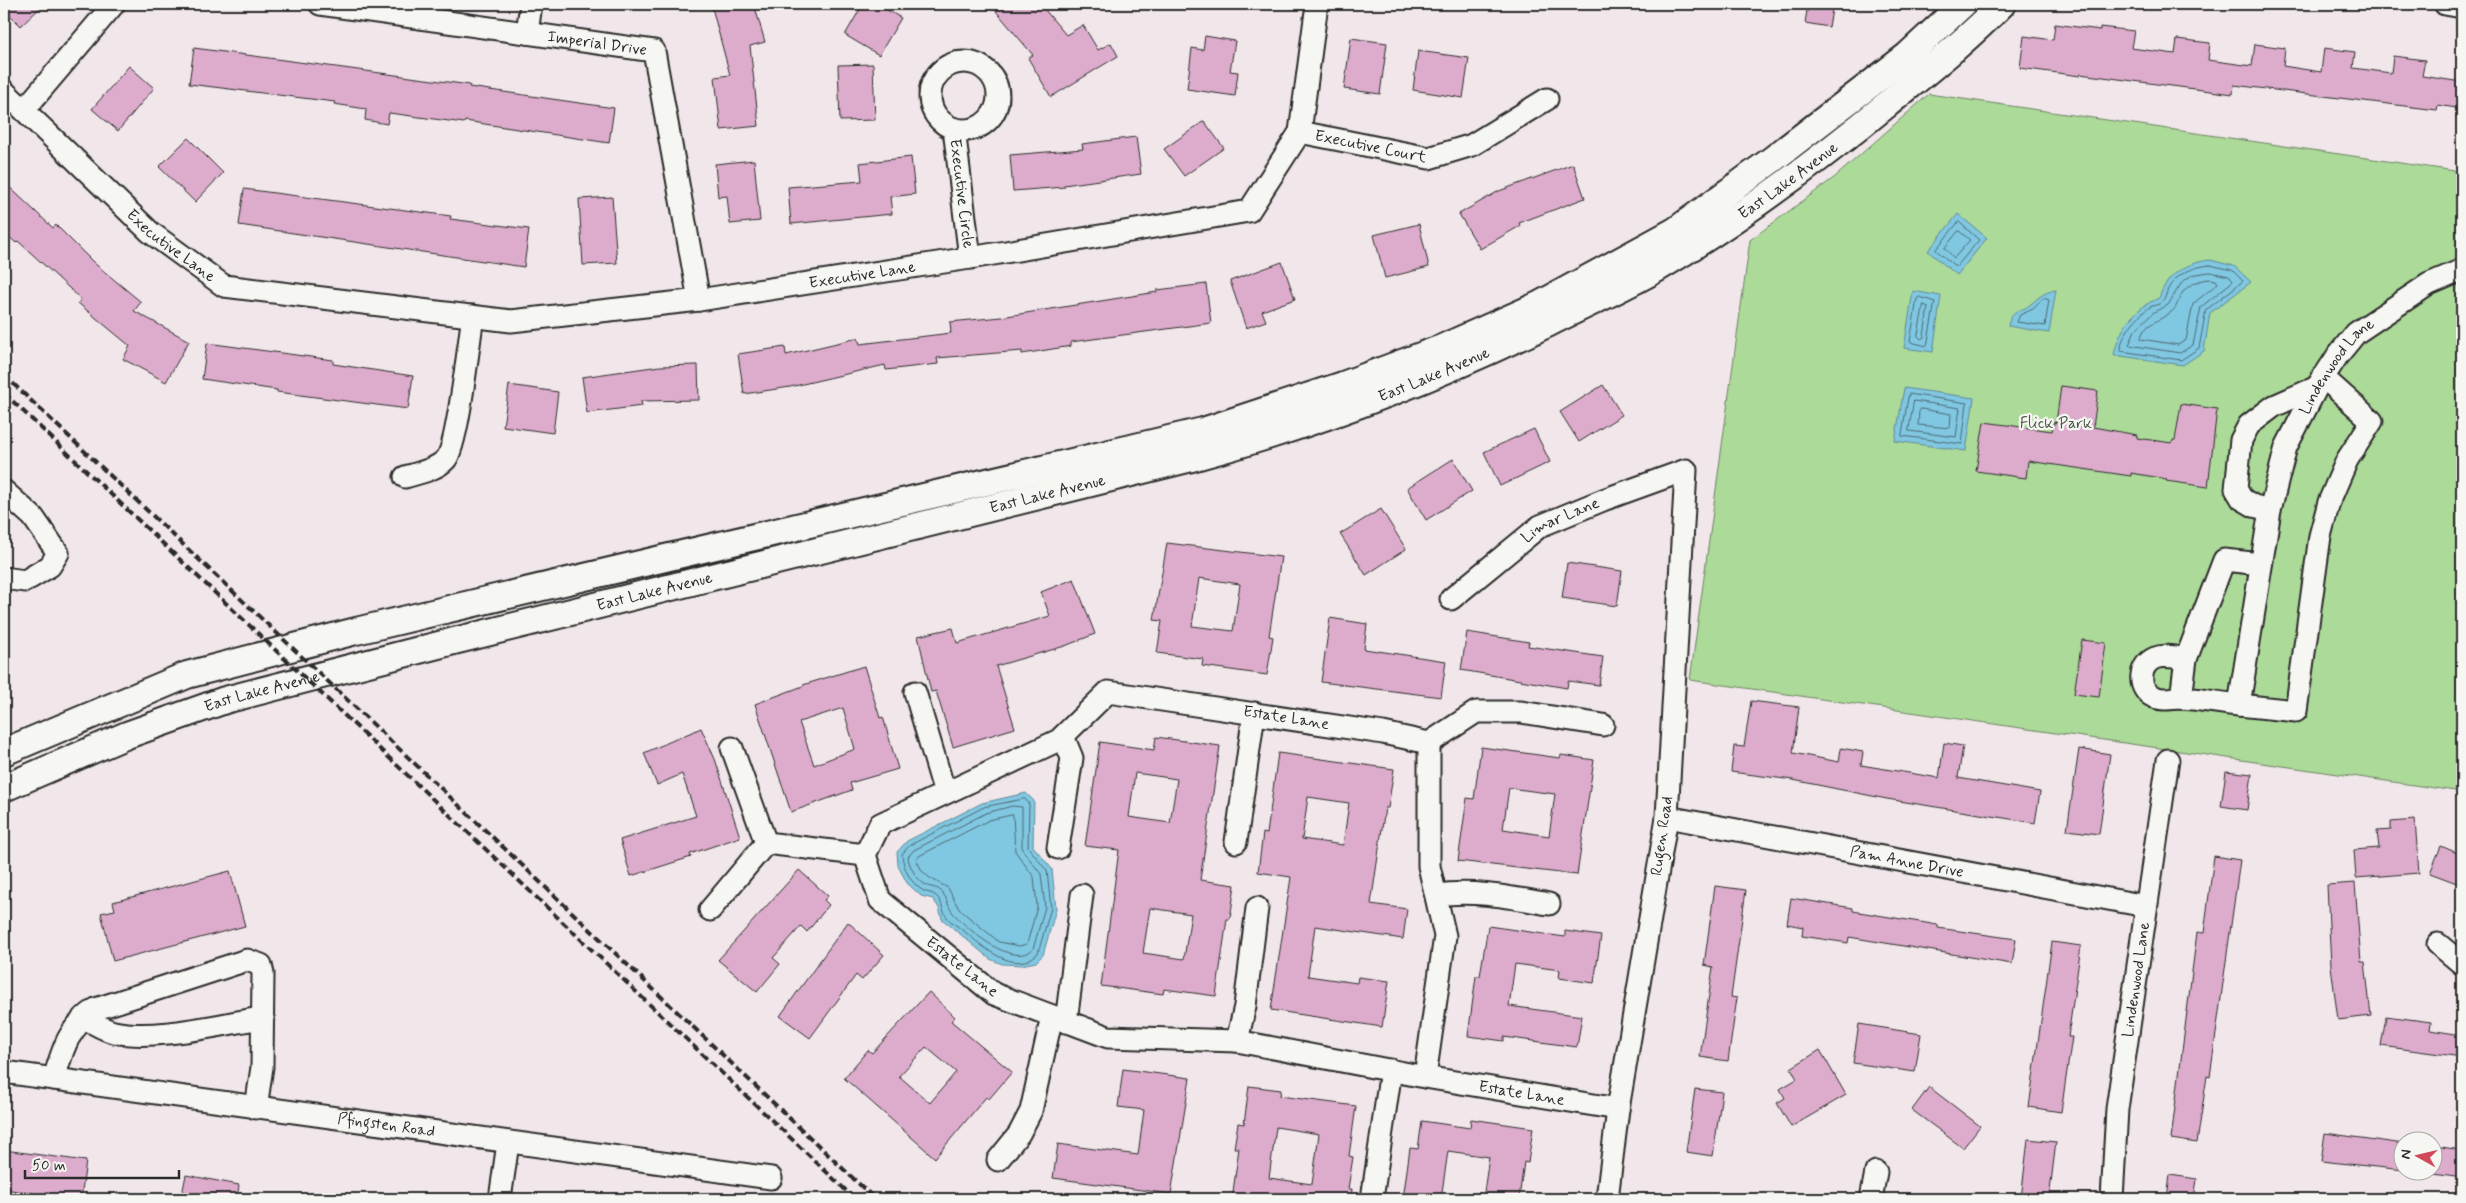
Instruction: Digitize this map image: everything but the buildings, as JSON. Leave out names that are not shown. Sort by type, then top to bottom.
[{"type":"main road","name":"East Lake Avenue","points":[[4,752],[187,675],[366,628],[1203,431],[1343,385],[1442,348],[1540,305],[1675,231],[1773,159],[1906,56],[1963,4]]},
{"type":"main road","name":"East Lake Avenue","points":[[4,788],[127,735],[225,700],[454,641],[1192,458],[1267,437],[1382,396],[1474,359],[1656,269],[1700,242],[1765,197],[1859,127],[1974,31],[2002,4]]},
{"type":"street","points":[[24,110],[114,4]]},
{"type":"street","name":"Imperial Drive","points":[[320,4],[654,51],[699,300]]},
{"type":"street","points":[[527,32],[531,4]]},
{"type":"street","points":[[1300,132],[1317,4]]},
{"type":"street","points":[[2445,4],[2462,7]]},
{"type":"street","name":"Executive Lane","points":[[4,91],[150,232],[224,286],[511,321],[699,300],[1249,212],[1300,132]]},
{"type":"street","name":"Executive Court","points":[[1300,132],[1429,158],[1472,145],[1547,99]]},
{"type":"street","name":"Executive Circle","points":[[954,129],[970,258]]},
{"type":"street","name":"Lindenwood Lane","points":[[2239,705],[2270,510],[2286,447],[2320,382],[2356,333],[2429,284],[2462,270]]},
{"type":"street","points":[[405,477],[432,468],[447,458],[456,429],[473,316]]},
{"type":"street","points":[[2186,659],[2158,657],[2145,665],[2142,675],[2143,685],[2151,696],[2164,699],[2181,698],[2296,711],[2322,528],[2329,502],[2347,460],[2372,420],[2320,382],[2274,406],[2249,425],[2241,440],[2236,489],[2242,498],[2254,506],[2270,510]]},
{"type":"street","name":"Limar Lane","points":[[1451,599],[1540,526],[1686,470]]},
{"type":"street","name":"Rugen Road","points":[[1607,1199],[1618,1109],[1667,817],[1686,470]]},
{"type":"street","points":[[4,491],[33,517],[58,553],[50,566],[25,581],[4,578]]},
{"type":"street","points":[[2181,698],[2186,659],[2224,560],[2261,564]]},
{"type":"street","points":[[915,692],[945,793]]},
{"type":"street","name":"Estate Lane","points":[[1429,743],[1383,733],[1108,692],[1059,740],[880,824],[865,855],[880,900],[994,994],[1108,1037],[1236,1041],[1425,1077],[1618,1109]]},
{"type":"street","points":[[1425,1077],[1445,936],[1430,866],[1429,743],[1476,712],[1521,712],[1603,725]]},
{"type":"street","points":[[1236,842],[1254,713]]},
{"type":"street","points":[[1058,848],[1072,758],[1063,736]]},
{"type":"street","points":[[732,748],[766,843]]},
{"type":"street","name":"Lindenwood Lane","points":[[2112,1199],[2117,1109],[2168,760]]},
{"type":"street","name":"Pam Anne Drive","points":[[1667,817],[2146,906]]},
{"type":"street","points":[[766,843],[865,855]]},
{"type":"street","points":[[710,910],[766,843]]},
{"type":"street","points":[[1436,895],[1466,892],[1484,893],[1549,904]]},
{"type":"street","points":[[998,1160],[1019,1134],[1031,1111],[1059,1019],[1082,895]]},
{"type":"street","points":[[1236,1041],[1245,1006],[1257,908]]},
{"type":"street","points":[[2438,944],[2462,964]]},
{"type":"street","points":[[54,1079],[66,1039],[83,1018],[96,1009],[248,960],[261,965],[263,974],[262,1067],[256,1108]]},
{"type":"street","points":[[83,1018],[112,1032],[139,1036],[171,1033],[262,1018]]},
{"type":"street","points":[[1372,1199],[1391,1070]]},
{"type":"street","name":"Pfingsten Road","points":[[4,1072],[771,1178]]},
{"type":"street","points":[[500,1199],[508,1143]]},
{"type":"street","points":[[1871,1199],[1876,1172]]},
{"type":"green space","name":"Flick Park","points":[[1929,94],[2462,172],[2462,792],[1690,680],[1750,240],[1835,177]]},
{"type":"water","points":[[1958,214],[1987,238],[1957,275],[1928,251]]},
{"type":"water","points":[[2210,260],[2234,266],[2251,282],[2210,313],[2204,351],[2183,365],[2114,355],[2116,345],[2129,320],[2142,307],[2159,298],[2172,276],[2185,267]]},
{"type":"water","points":[[2056,290],[2049,333],[2008,326],[2014,314],[2028,307],[2045,293]]},
{"type":"water","points":[[1913,291],[1941,296],[1933,352],[1904,348]]},
{"type":"water","points":[[1904,388],[1974,398],[1966,451],[1895,441]]},
{"type":"water","points":[[1026,793],[1034,801],[1033,846],[1052,869],[1056,909],[1043,955],[1036,962],[1021,965],[1002,964],[990,959],[942,919],[939,908],[933,899],[921,896],[907,883],[898,866],[897,852],[907,841],[982,803]]},
{"type":"railway","points":[[4,375],[875,1199]]},
{"type":"railway","points":[[4,393],[855,1199]]}]
